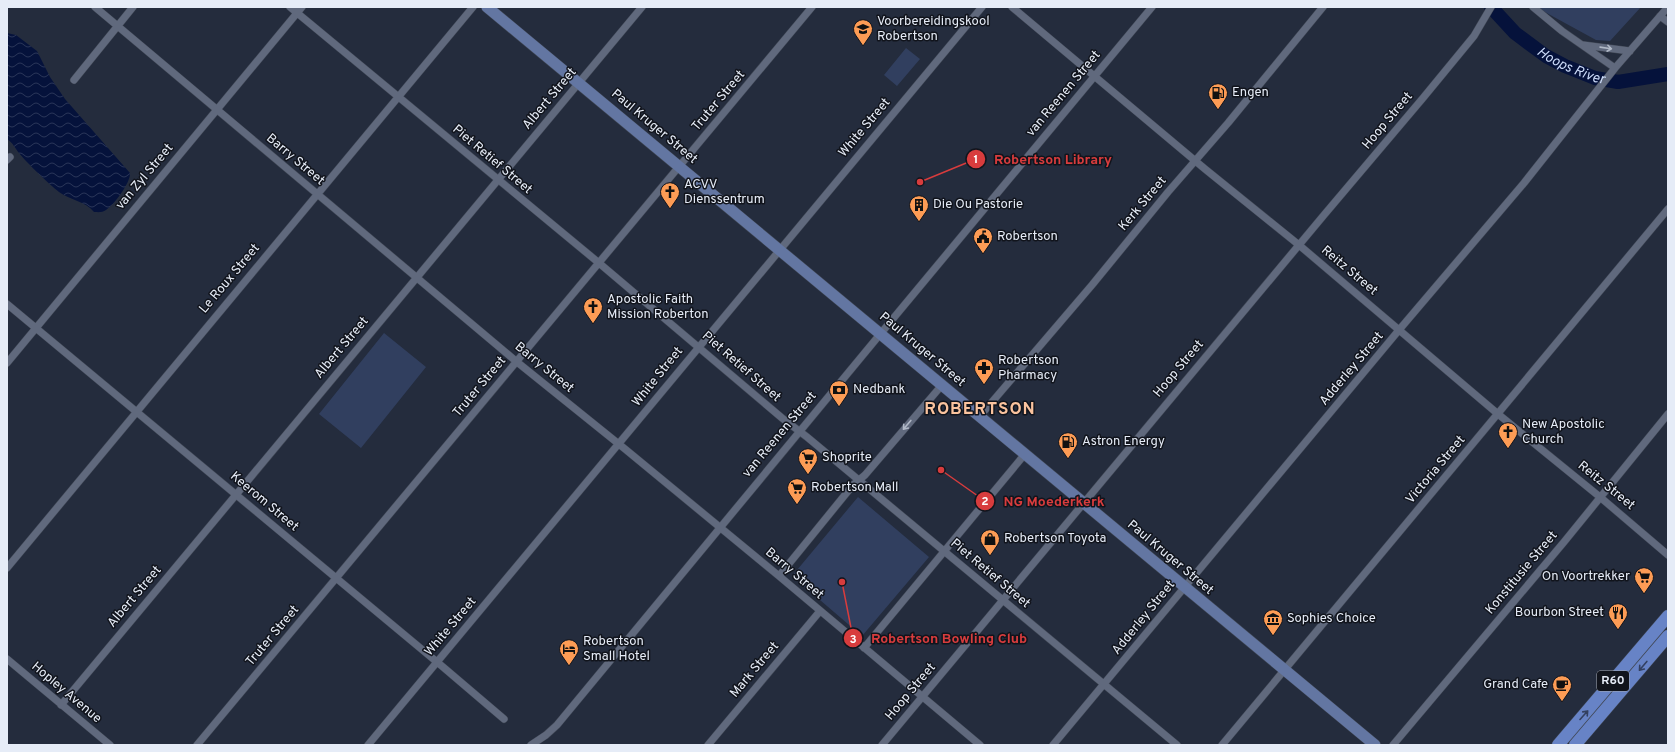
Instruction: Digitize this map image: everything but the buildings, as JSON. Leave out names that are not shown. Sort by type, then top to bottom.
[{"type":"main road","name":"R60","points":[[1558,745],[1668,616]]},
{"type":"main road","name":"R60","points":[[1575,745],[1668,636]]},
{"type":"street","name":"Barry Street","points":[[95,7],[517,362],[779,576],[980,745]]},
{"type":"street","points":[[74,80],[134,7]]},
{"type":"street","name":"Piet Retief Street","points":[[290,7],[300,10],[399,97],[498,180],[1177,745]]},
{"type":"street","name":"Le Roux Street","points":[[7,568],[473,7]]},
{"type":"street","name":"Paul Kruger Street","points":[[487,7],[980,416],[1184,588],[1375,745]]},
{"type":"street","name":"Albert Street","points":[[61,705],[642,7]]},
{"type":"street","name":"Truter Street","points":[[197,745],[812,7]]},
{"type":"street","name":"White Street","points":[[368,745],[982,7]]},
{"type":"street","name":"Reitz Street","points":[[1012,7],[1299,245],[1498,414],[1600,497],[1668,555]]},
{"type":"street","name":"van Reenen Street","points":[[531,745],[546,735],[557,725],[799,431],[1152,7]]},
{"type":"street","name":"Kerk Street","points":[[980,416],[1196,161],[1323,7]]},
{"type":"street","name":"Hoop Street","points":[[882,745],[1423,98],[1474,36],[1491,7]]},
{"type":"street","points":[[1533,7],[1562,31],[1615,68]]},
{"type":"street","name":"Adderley Street","points":[[1053,745],[1258,502],[1399,330],[1524,183],[1615,68],[1668,7]]},
{"type":"street","name":"van Zyl Street","points":[[7,363],[300,10]]},
{"type":"street","points":[[1660,16],[1668,22]]},
{"type":"street","points":[[1583,45],[1630,51]]},
{"type":"street","name":"Victoria Street","points":[[1222,745],[1668,210]]},
{"type":"street","name":"Keerom Street","points":[[7,304],[504,719]]},
{"type":"street","points":[[779,576],[853,485],[942,385]]},
{"type":"street","name":"Konstitusie Street","points":[[1393,745],[1668,414]]},
{"type":"street","points":[[864,648],[945,552],[1024,454]]},
{"type":"street","name":"Mark Street","points":[[708,745],[820,611]]},
{"type":"street","name":"Hopley Avenue","points":[[7,659],[110,745]]},
{"type":"shaded area","points":[[1539,7],[1641,7],[1610,41],[1596,40],[1543,11]]},
{"type":"shaded area","points":[[906,48],[920,59],[897,86],[884,75]]},
{"type":"shaded area","points":[[384,333],[426,367],[361,448],[319,414]]},
{"type":"shaded area","points":[[858,497],[929,557],[862,636],[792,576]]},
{"type":"water","points":[[7,33],[16,35],[37,51],[50,77],[65,99],[130,173],[128,182],[121,193],[104,211],[94,212],[86,205],[59,192],[33,168],[7,139]]},
{"type":"waterway","name":"Hoops River","points":[[1491,7],[1515,33],[1546,56],[1565,66],[1595,78],[1618,82],[1668,74]]},
{"type":"place","name":"Voorbereidingskool Robertson","points":[[863,46]]},
{"type":"place","name":"Engen","points":[[1218,110]]},
{"type":"place","name":"Robertson Library","points":[[920,182]]},
{"type":"place","name":"ACVV Dienssentrum","points":[[670,209]]},
{"type":"place","name":"Die Ou Pastorie","points":[[919,222]]},
{"type":"place","name":"Robertson","points":[[983,254]]},
{"type":"place","name":"Apostolic Faith Mission Roberton","points":[[593,324]]},
{"type":"place","name":"Robertson Pharmacy","points":[[984,385]]},
{"type":"place","name":"Nedbank","points":[[839,407]]},
{"type":"place","name":"New Apostolic Church","points":[[1508,449]]},
{"type":"place","name":"Astron Energy","points":[[1068,459]]},
{"type":"place","name":"NG Moederkerk","points":[[941,470]]},
{"type":"place","name":"Shoprite","points":[[808,475]]},
{"type":"place","name":"Robertson Mall","points":[[797,505]]},
{"type":"place","name":"Robertson Toyota","points":[[990,556]]},
{"type":"place","name":"Robertson Bowling Club","points":[[842,582]]},
{"type":"place","name":"On Voortrekker","points":[[1644,594]]},
{"type":"place","name":"Bourbon Street","points":[[1618,630]]},
{"type":"place","name":"Sophies Choice","points":[[1273,636]]},
{"type":"place","name":"Robertson Small Hotel","points":[[569,666]]},
{"type":"place","name":"Grand Cafe","points":[[1562,702]]},
{"type":"district","name":"ROBERTSON","points":[[980,410]]}]
